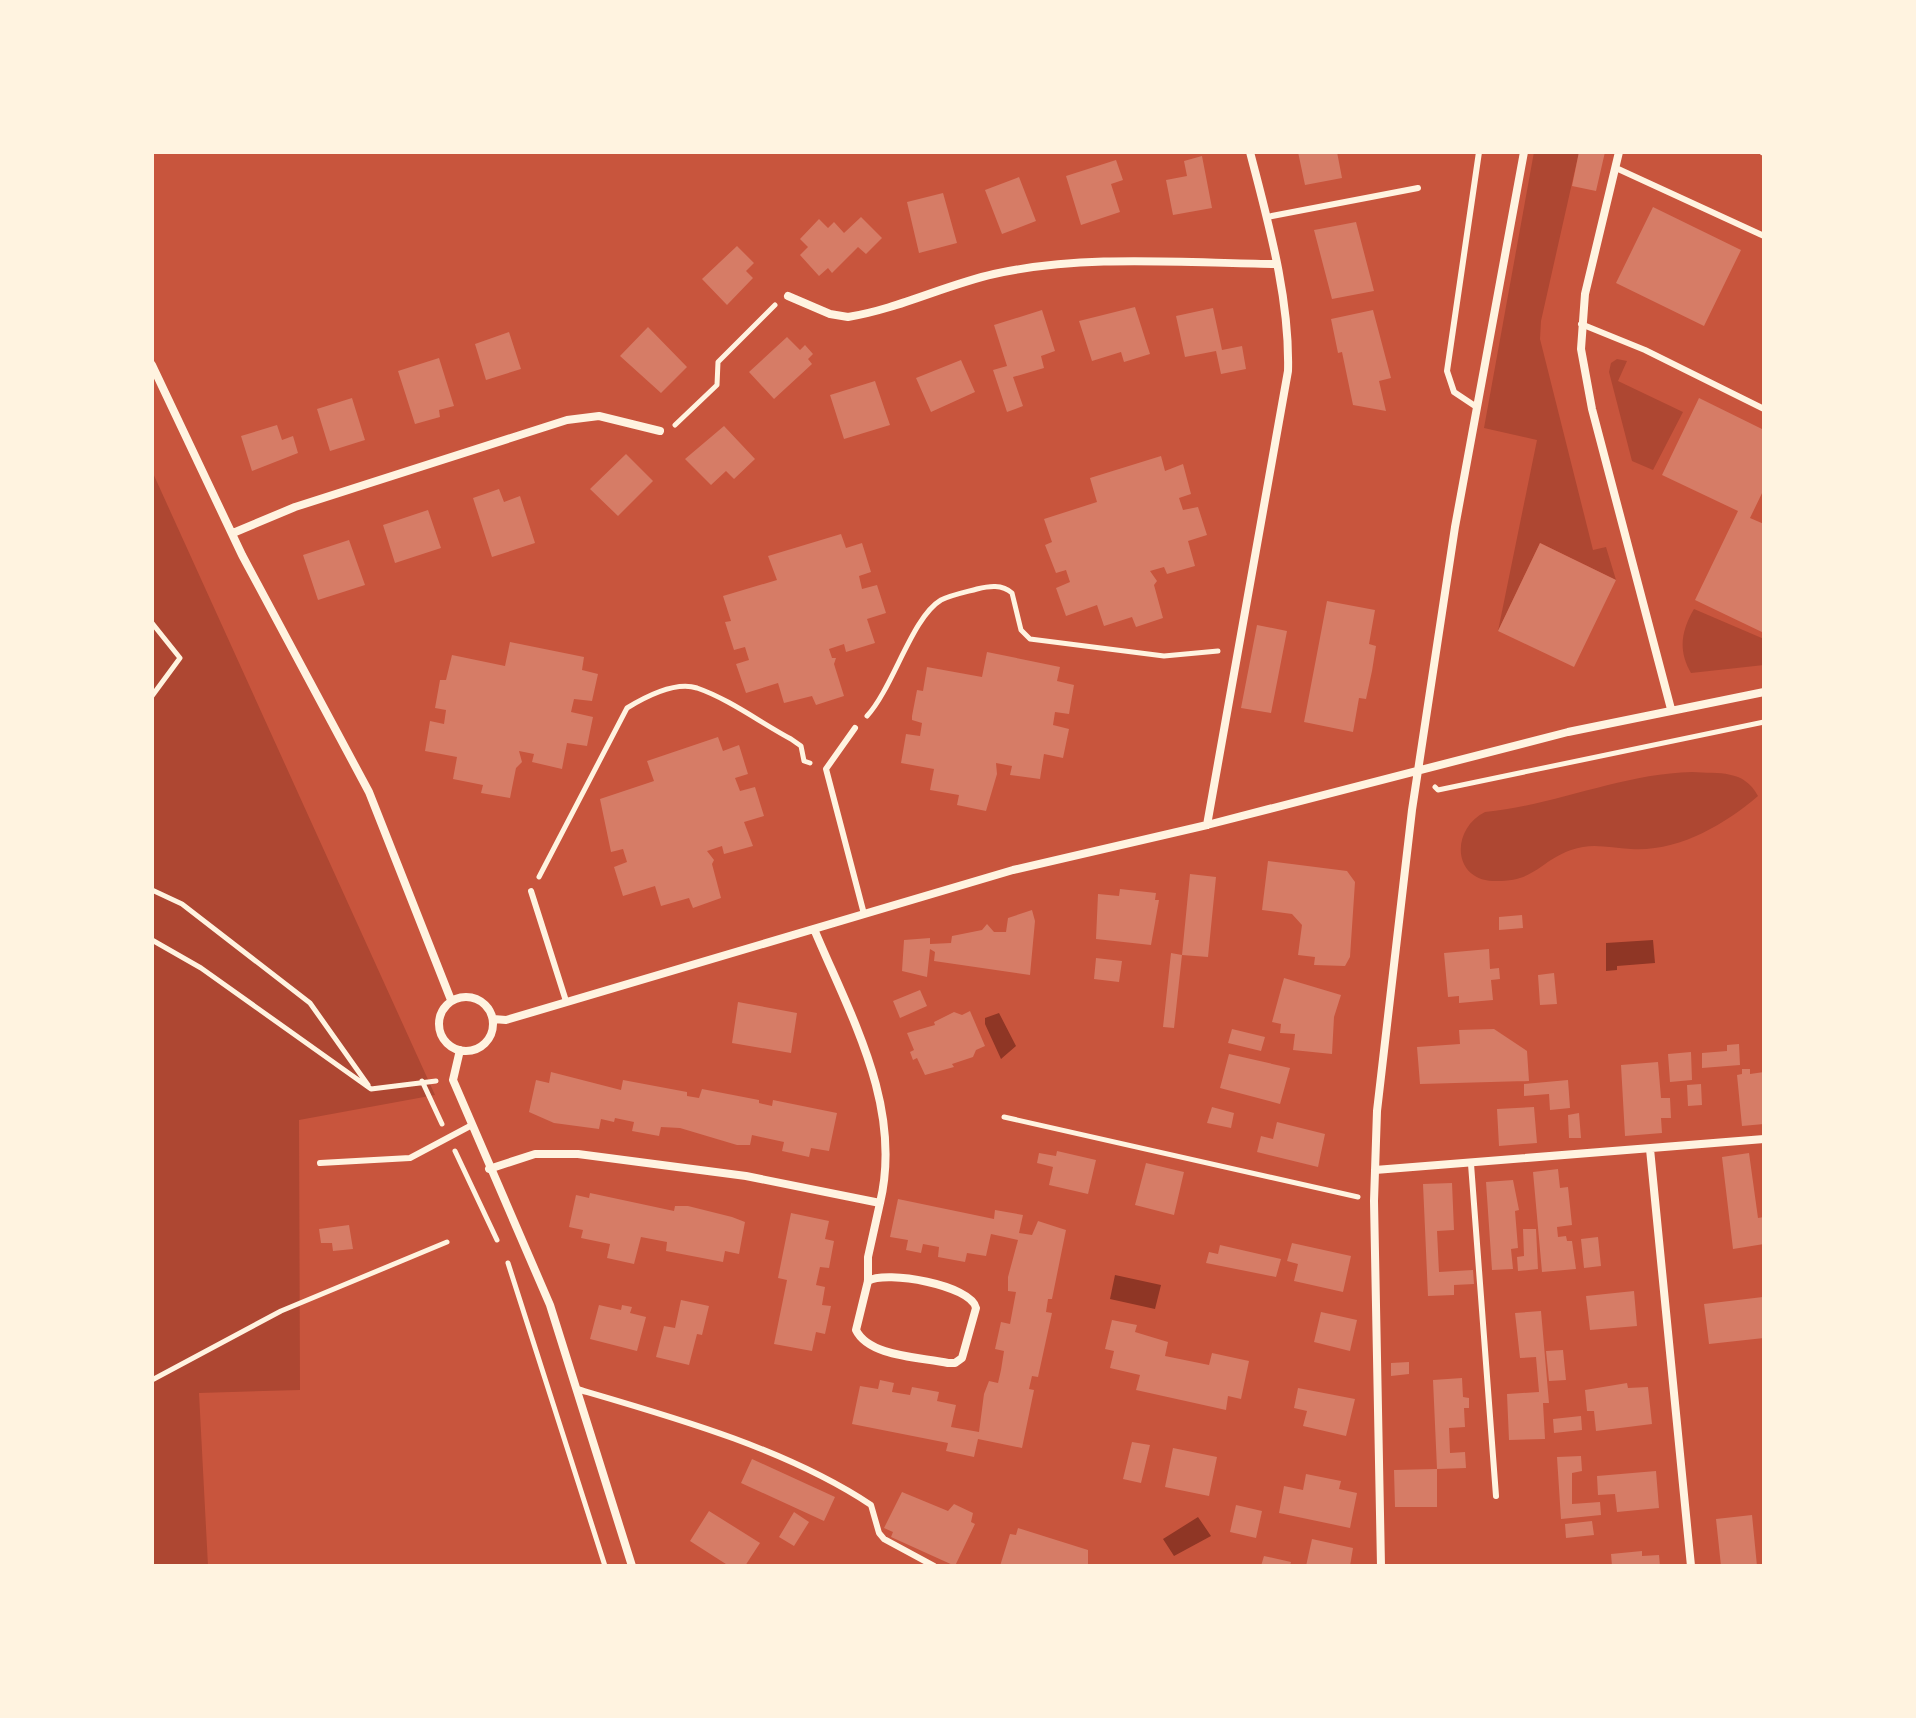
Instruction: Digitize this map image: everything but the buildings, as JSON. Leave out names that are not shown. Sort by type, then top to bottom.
[{"type":"street","points":[[1207,825],[1235,651],[1288,371],[1286,328],[1267,217],[1250,152]]},
{"type":"street","points":[[1381,1566],[1374,1201],[1379,1097],[1419,770],[1475,406],[1524,152]]},
{"type":"street","points":[[1619,152],[1581,324],[1581,349],[1592,409],[1671,709]]},
{"type":"street","points":[[788,296],[830,314],[848,317],[867,314],[993,274],[1032,267],[1107,263],[1275,264]]},
{"type":"street","points":[[152,365],[233,533],[369,792],[451,1000]]},
{"type":"street","points":[[233,533],[310,502],[567,420],[599,416],[660,431]]},
{"type":"street","points":[[493,1019],[506,1020],[1013,870],[1671,709],[1764,692]]},
{"type":"street","points":[[814,929],[882,1103],[888,1163],[868,1257],[868,1281],[856,1330],[863,1342],[948,1363],[962,1358],[976,1308],[970,1295],[953,1288],[885,1276],[868,1281]]},
{"type":"street","points":[[472,997],[489,1009],[493,1019],[493,1030],[481,1047],[460,1050],[450,1046],[439,1029],[443,1008],[451,1000],[472,997]]},
{"type":"street","points":[[460,1050],[453,1080],[550,1305],[597,1465],[632,1566]]},
{"type":"street","points":[[1375,1170],[1764,1139]]},
{"type":"street","points":[[1650,1149],[1691,1566]]},
{"type":"street","points":[[489,1169],[535,1154],[578,1154],[746,1176],[880,1203]]},
{"type":"lane","points":[[1475,406],[1454,392],[1447,371],[1479,152]]},
{"type":"lane","points":[[1616,168],[1764,236]]},
{"type":"lane","points":[[1267,217],[1418,188]]},
{"type":"lane","points":[[1581,324],[1762,407],[1764,397]]},
{"type":"lane","points":[[855,728],[826,769],[864,914]]},
{"type":"lane","points":[[531,891],[566,1001]]},
{"type":"lane","points":[[320,1163],[410,1158],[472,1125]]},
{"type":"lane","points":[[1471,1164],[1496,1496]]},
{"type":"lane","points":[[577,1389],[715,1431],[835,1485],[871,1505],[879,1533],[884,1539],[934,1566]]},
{"type":"path","points":[[660,431],[677,424],[717,385],[718,362],[788,296]]},
{"type":"path","points":[[855,728],[879,702],[927,614],[942,599],[980,588],[1001,586],[1012,593],[1021,630],[1030,639],[1164,656],[1235,651]]},
{"type":"path","points":[[152,623],[180,658],[152,696]]},
{"type":"path","points":[[531,891],[627,708],[641,699],[671,688],[695,687],[791,739],[801,746],[804,761],[826,769]]},
{"type":"path","points":[[1419,770],[1438,790],[1764,722]]},
{"type":"path","points":[[152,890],[182,904],[310,1003],[371,1089]]},
{"type":"path","points":[[152,940],[201,968],[371,1089],[422,1081],[500,1246]]},
{"type":"path","points":[[1004,1117],[1374,1201]]},
{"type":"path","points":[[152,1380],[281,1311],[447,1242]]},
{"type":"path","points":[[507,1259],[605,1566]]},
{"type":"shaded area","points":[[1534,152],[1579,152],[1541,321],[1540,339],[1593,550],[1606,547],[1616,580],[1540,543],[1498,631],[1537,440],[1484,428]]},
{"type":"shaded area","points":[[1617,359],[1627,361],[1618,381],[1683,412],[1653,470],[1632,461],[1609,372],[1611,363]]},
{"type":"shaded area","points":[[152,471],[435,1095],[299,1120],[300,1390],[199,1393],[208,1566],[152,1566]]},
{"type":"shaded area","points":[[1694,609],[1764,639],[1764,665],[1691,673],[1684,657],[1683,641]]},
{"type":"shaded area","points":[[1692,772],[1738,777],[1746,781],[1758,796],[1715,826],[1666,846],[1649,849],[1579,848],[1560,855],[1528,875],[1507,880],[1479,878],[1463,863],[1462,841],[1466,830],[1485,812],[1537,803],[1639,778]]},
{"type":"shaded area","points":[[1653,940],[1655,963],[1617,966],[1617,970],[1606,971],[1606,943]]},
{"type":"shaded area","points":[[999,1013],[1016,1046],[1001,1059],[985,1024],[985,1018]]},
{"type":"shaded area","points":[[1115,1275],[1161,1285],[1155,1309],[1110,1299]]},
{"type":"shaded area","points":[[1198,1517],[1211,1536],[1174,1556],[1163,1539]]}]
